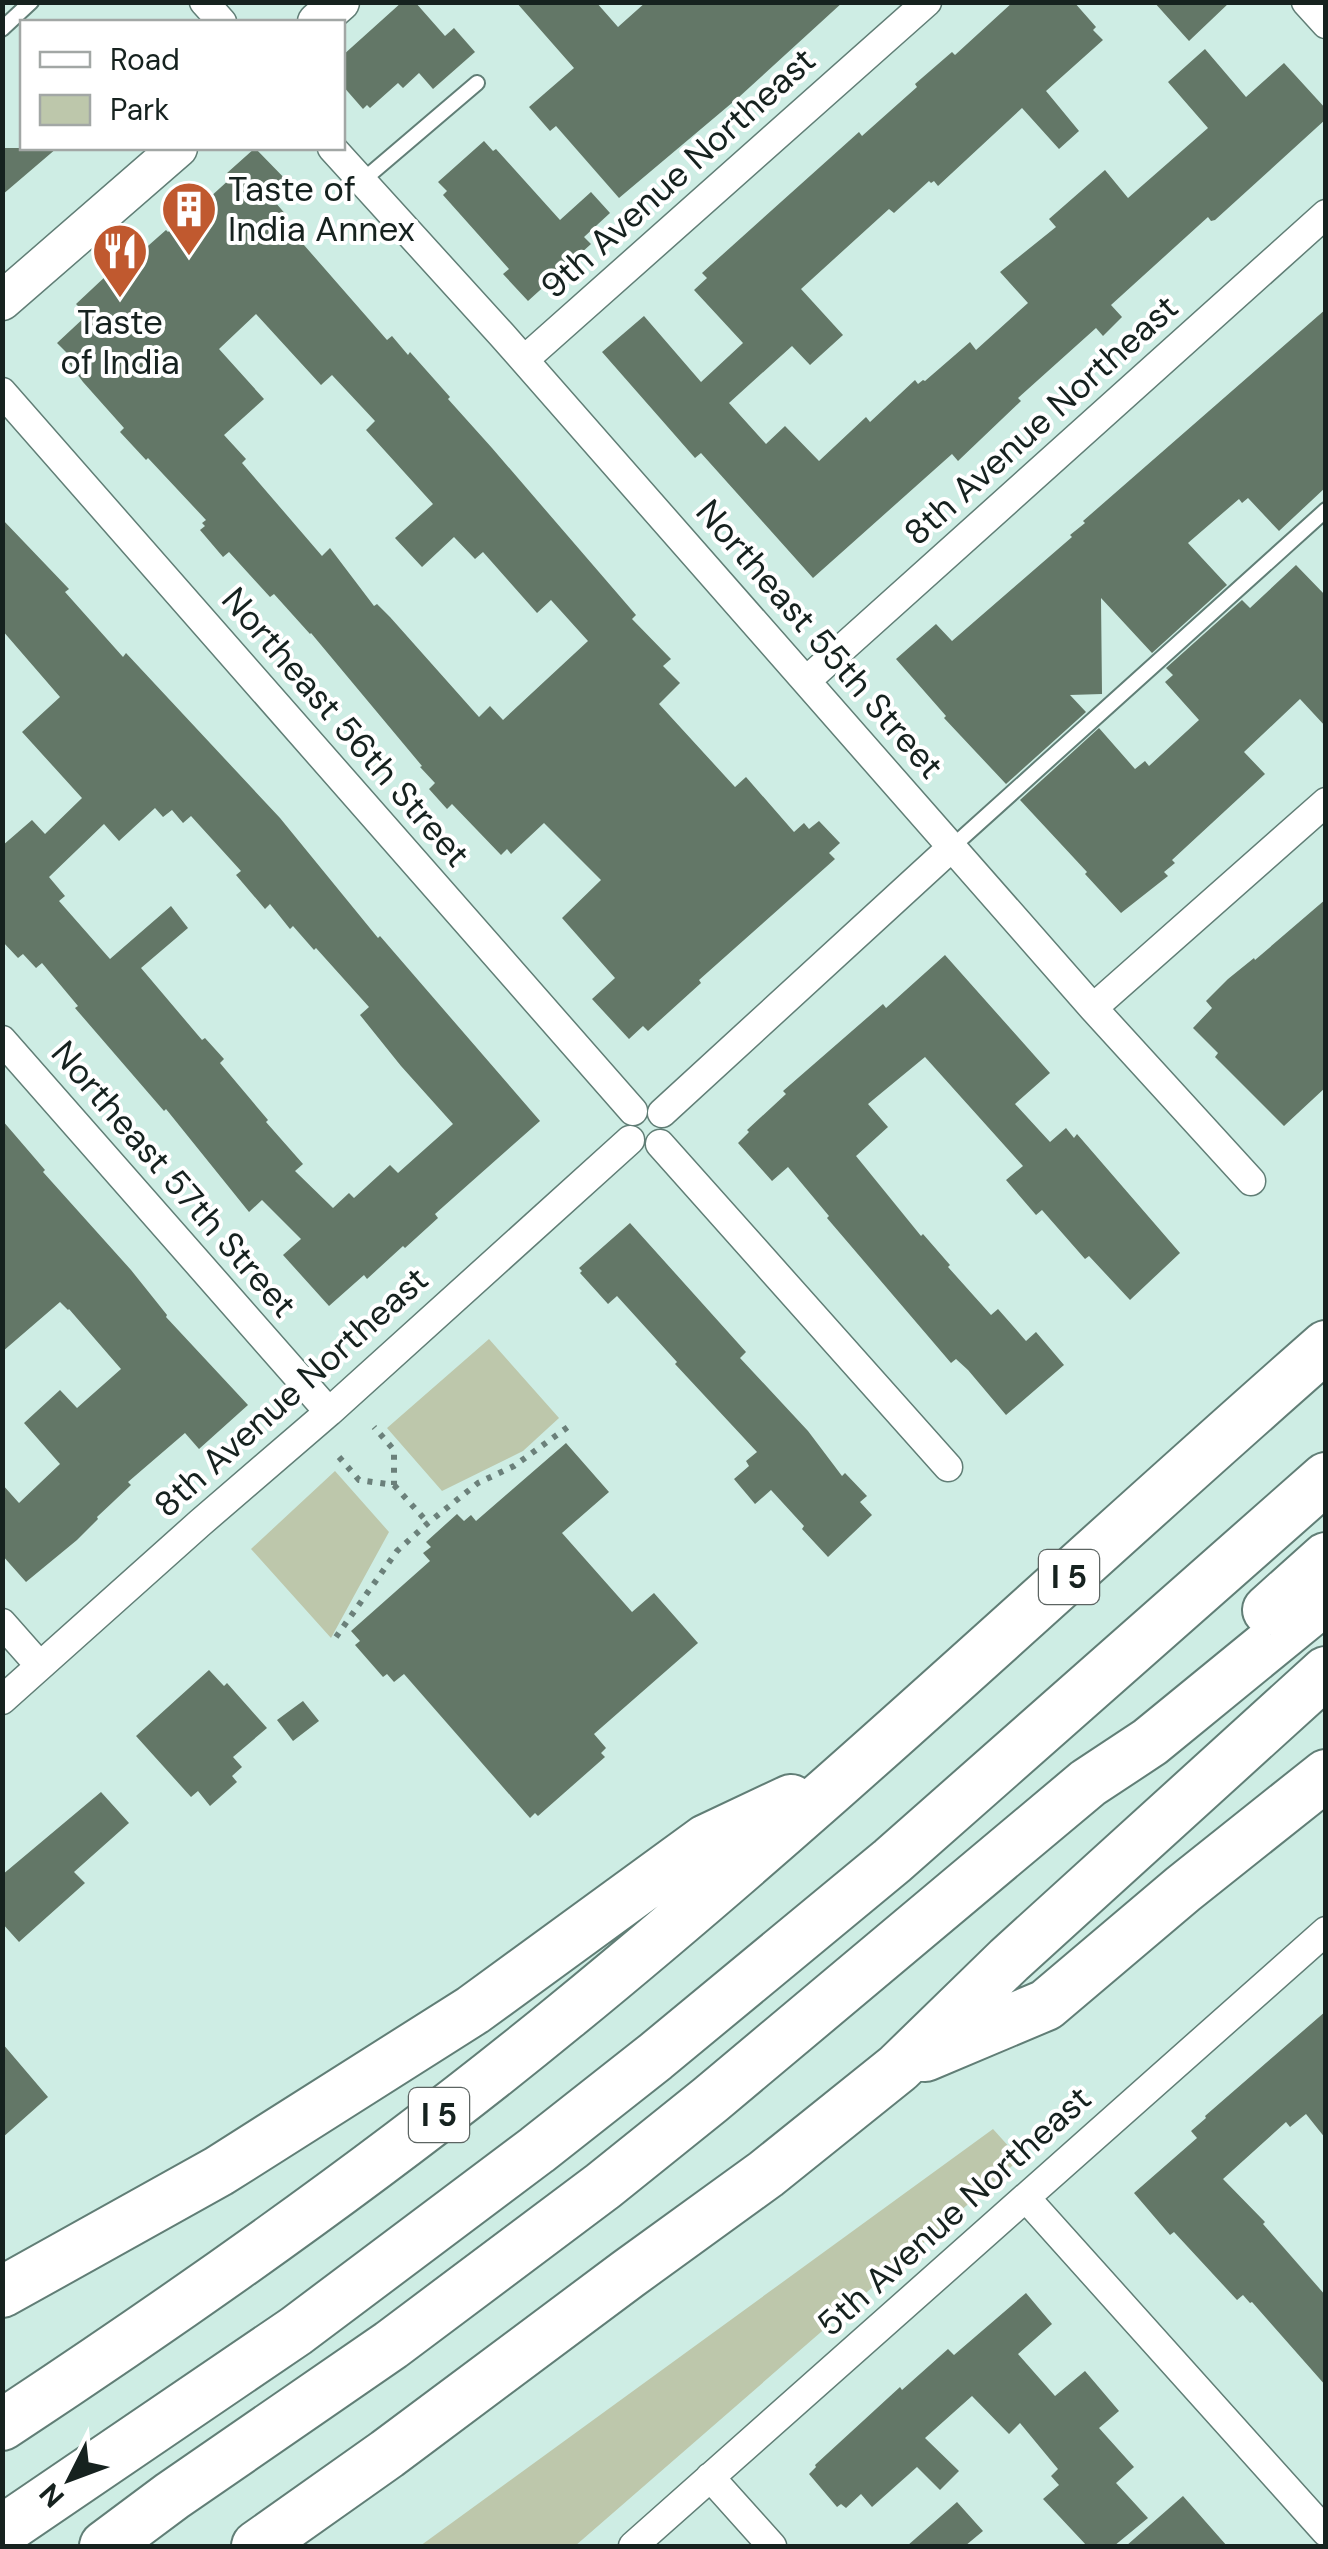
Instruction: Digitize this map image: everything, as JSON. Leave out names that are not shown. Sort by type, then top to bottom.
[{"type":"highway","points":[[1286,1381],[1326,1338]]},
{"type":"highway","name":"I 5","points":[[2,2425],[274,2238],[566,2016],[850,1773],[1326,1346]]},
{"type":"highway","points":[[2,2531],[296,2330],[537,2150],[892,1861],[1326,1478]]},
{"type":"highway","points":[[1088,1783],[1141,1723],[1326,1558]]},
{"type":"highway","points":[[105,2546],[391,2345],[603,2186],[1088,1783],[1150,1742],[1326,1598]]},
{"type":"highway","points":[[257,2546],[388,2454],[766,2174],[898,2068],[1008,1960],[1326,1672]]},
{"type":"highway","points":[[2,2292],[218,2171],[473,2010],[706,1840],[850,1773]]},
{"type":"highway","points":[[898,2068],[1046,2005],[1326,1774]]},
{"type":"main road","points":[[320,20],[340,2]]},
{"type":"main road","points":[[2,301],[176,150]]},
{"type":"street","name":"9th Avenue Northeast","points":[[524,360],[927,2]]},
{"type":"street","points":[[1306,2],[1326,24]]},
{"type":"street","name":"Northeast 55th Street","points":[[334,150],[524,360],[1093,1008],[1251,1181]]},
{"type":"street","name":"8th Avenue Northeast","points":[[806,681],[1326,214]]},
{"type":"street","name":"Northeast 56th Street","points":[[2,392],[633,1112]]},
{"type":"street","points":[[1093,1008],[1326,802]]},
{"type":"street","points":[[662,1112],[952,846]]},
{"type":"street","name":"Northeast 57th Street","points":[[2,1040],[329,1412]]},
{"type":"street","points":[[648,1106],[662,1112],[668,1129],[660,1144],[645,1148],[630,1140],[626,1122],[633,1112],[648,1106]]},
{"type":"street","name":"8th Avenue Northeast","points":[[2,1700],[630,1140]]},
{"type":"street","points":[[660,1144],[948,1467]]},
{"type":"street","points":[[2,1624],[40,1666]]},
{"type":"street","name":"5th Avenue Northeast","points":[[632,2546],[1326,1931]]},
{"type":"street","points":[[1026,2198],[1326,2532]]},
{"type":"street","points":[[710,2477],[772,2546]]},
{"type":"lane","points":[[2,29],[31,2]]},
{"type":"lane","points":[[362,181],[477,83]]},
{"type":"lane","points":[[952,846],[1326,510]]},
{"type":"path","points":[[336,1636],[397,1551],[428,1523],[478,1483],[514,1466],[572,1424]]},
{"type":"path","points":[[374,1427],[394,1450],[394,1485]]},
{"type":"path","points":[[339,1457],[359,1480],[394,1485],[428,1523]]},
{"type":"green space","points":[[489,1339],[559,1418],[523,1451],[442,1491],[387,1428]]},
{"type":"green space","points":[[335,1471],[389,1532],[331,1638],[251,1549]]},
{"type":"green space","points":[[993,2129],[1020,2159],[575,2546],[420,2546]]},
{"type":"building","points":[[402,2],[415,2],[445,36],[454,28],[475,52],[433,89],[419,73],[403,88],[398,83],[370,108],[367,105],[363,109],[345,88],[345,53]]},
{"type":"building","points":[[516,2],[596,2],[618,27],[646,2],[843,2],[739,97],[619,198],[556,126],[550,131],[529,107],[574,68]]},
{"type":"building","points":[[1013,2],[1074,2],[1103,40],[1046,91],[1079,131],[1059,149],[1022,108],[938,186],[929,181],[894,213],[889,209],[801,289],[843,335],[810,365],[792,346],[729,403],[766,444],[785,426],[819,461],[866,417],[870,422],[915,380],[918,384],[925,381],[970,342],[976,350],[1028,303],[1000,272],[1056,227],[1049,219],[1105,170],[1128,198],[1208,128],[1168,82],[1205,49],[1246,97],[1284,63],[1326,109],[1326,119],[1215,220],[1208,217],[1111,305],[1122,317],[1103,336],[1096,328],[1018,398],[1021,401],[958,461],[952,454],[813,578],[701,453],[695,458],[602,352],[644,316],[701,382],[743,343],[694,290],[707,278],[702,273],[859,132],[862,136],[917,87],[915,84],[952,52],[955,55]]},
{"type":"building","points":[[1154,2],[1230,2],[1189,41]]},
{"type":"building","points":[[484,141],[493,151],[496,149],[560,220],[591,192],[610,213],[584,237],[591,244],[528,301],[503,274],[509,269],[443,195],[447,191],[438,182]]},
{"type":"building","points":[[2,148],[55,150],[2,195]]},
{"type":"building","points":[[257,150],[292,186],[275,202],[288,217],[283,221],[387,340],[392,336],[408,355],[410,352],[636,615],[632,619],[671,659],[663,666],[680,683],[659,704],[735,787],[746,777],[794,832],[804,823],[809,829],[819,821],[840,843],[829,853],[835,859],[699,980],[701,983],[648,1031],[643,1026],[629,1039],[592,999],[615,978],[562,918],[601,880],[544,823],[511,854],[507,849],[501,855],[452,804],[447,809],[429,789],[435,783],[422,766],[311,633],[274,594],[270,597],[229,552],[223,557],[200,530],[206,520],[120,432],[124,428],[83,382],[68,362],[72,358],[57,343],[87,315],[76,304],[108,274],[102,268],[130,242],[140,253],[166,230],[186,219],[231,178],[227,173]],"holes":[[[256,314],[321,385],[332,375],[375,421],[366,430],[433,504],[395,538],[422,567],[454,537],[475,559],[483,552],[537,613],[551,600],[588,641],[503,720],[490,706],[479,717],[390,617],[377,604],[374,606],[330,548],[322,556],[242,463],[246,459],[224,435],[264,399],[219,349]]]},
{"type":"building","points":[[1326,309],[1326,487],[1279,531],[1248,498],[1242,503],[1239,499],[1188,543],[1227,585],[1152,653],[1101,598],[1102,694],[1070,695],[1086,712],[1006,784],[896,659],[936,624],[952,641]]},
{"type":"building","points":[[2,519],[69,589],[65,592],[123,657],[126,653],[280,818],[378,938],[540,1121],[435,1214],[438,1218],[405,1248],[367,1279],[364,1275],[329,1306],[283,1255],[301,1239],[262,1200],[249,1212],[166,1109],[75,1008],[78,1006],[42,963],[36,968],[23,954],[18,958],[2,941],[2,846],[32,820],[45,834],[82,798],[22,732],[60,697],[2,630]],"holes":[[[155,808],[163,817],[172,810],[183,823],[191,816],[241,871],[236,875],[265,909],[270,904],[290,929],[293,926],[316,948],[369,1007],[360,1015],[453,1124],[398,1173],[390,1165],[354,1198],[349,1193],[333,1208],[295,1171],[303,1164],[220,1063],[224,1059],[205,1038],[202,1040],[141,968],[188,928],[171,906],[110,959],[59,901],[65,896],[49,877],[104,824],[119,841]]]},
{"type":"building","points":[[1296,565],[1326,596],[1326,727],[1300,699],[1244,752],[1265,774],[1172,860],[1175,863],[1164,872],[1168,876],[1121,913],[1020,800],[1099,728],[1135,769],[1145,761],[1149,766],[1199,720],[1165,682],[1173,675],[1166,668],[1242,600],[1250,608]]},
{"type":"building","points":[[1326,899],[1326,1087],[1284,1126],[1215,1057],[1218,1053],[1193,1028],[1212,1008],[1206,1001],[1228,979]]},
{"type":"building","points":[[945,955],[1050,1073],[1015,1104],[1050,1142],[1066,1128],[1074,1138],[1077,1134],[1180,1253],[1130,1300],[1089,1256],[1085,1259],[1042,1210],[1036,1215],[1006,1180],[1023,1166],[925,1057],[868,1104],[888,1127],[856,1156],[991,1315],[998,1309],[1026,1341],[1036,1332],[1064,1365],[1006,1415],[968,1370],[956,1359],[951,1363],[788,1167],[772,1181],[738,1143],[786,1094],[783,1091]]},
{"type":"building","points":[[2,1120],[131,1270],[166,1317],[248,1405],[199,1449],[185,1433],[128,1482],[131,1485],[77,1540],[26,1582],[2,1555],[2,1484],[19,1503],[60,1464],[24,1423],[60,1390],[77,1408],[121,1369],[60,1302],[2,1352]]},
{"type":"building","points":[[630,1223],[746,1352],[740,1358],[808,1431],[842,1476],[845,1473],[867,1496],[860,1502],[872,1515],[828,1557],[771,1490],[755,1504],[734,1479],[757,1452],[617,1296],[608,1304],[580,1273],[579,1268]]},
{"type":"building","points":[[566,1443],[609,1492],[562,1533],[632,1612],[654,1593],[698,1643],[594,1734],[606,1748],[601,1753],[605,1757],[538,1816],[535,1813],[530,1818],[404,1674],[394,1682],[387,1674],[383,1677],[355,1645],[360,1641],[351,1631],[430,1561],[423,1553],[431,1547],[426,1542],[457,1514],[464,1521],[471,1515],[476,1521]]},
{"type":"building","points":[[209,1670],[224,1686],[227,1683],[267,1728],[233,1757],[242,1767],[232,1776],[237,1782],[210,1806],[198,1791],[191,1797],[136,1736]]},
{"type":"building","points":[[303,1701],[319,1721],[293,1741],[277,1720]]},
{"type":"building","points":[[101,1792],[129,1823],[74,1872],[85,1883],[19,1942],[2,1923],[2,1875]]},
{"type":"building","points":[[1326,2011],[1326,2139],[1306,2114],[1290,2127],[1286,2122],[1223,2179],[1265,2222],[1326,2296],[1326,2386],[1252,2302],[1243,2295],[1237,2300],[1174,2232],[1170,2235],[1134,2193],[1197,2138],[1191,2131],[1205,2116]]},
{"type":"building","points":[[2,2043],[48,2097],[2,2138]]},
{"type":"building","points":[[1026,2293],[1052,2324],[1018,2354],[1055,2396],[1085,2371],[1119,2411],[1099,2428],[1134,2467],[1116,2483],[1148,2518],[1114,2546],[1087,2546],[1043,2499],[1059,2485],[1051,2476],[1058,2469],[1020,2423],[1009,2434],[972,2396],[925,2438],[959,2471],[940,2490],[917,2467],[872,2507],[861,2494],[846,2508],[841,2504],[837,2507],[809,2474],[815,2465],[900,2387],[902,2390],[948,2349],[954,2355]]},
{"type":"building","points":[[1183,2496],[1227,2546],[1126,2546]]},
{"type":"building","points":[[957,2502],[983,2531],[965,2546],[907,2546]]},
{"type":"place","name":"Taste of India Annex","points":[[189,258]]},
{"type":"place","name":"Taste of India","points":[[120,300]]}]
